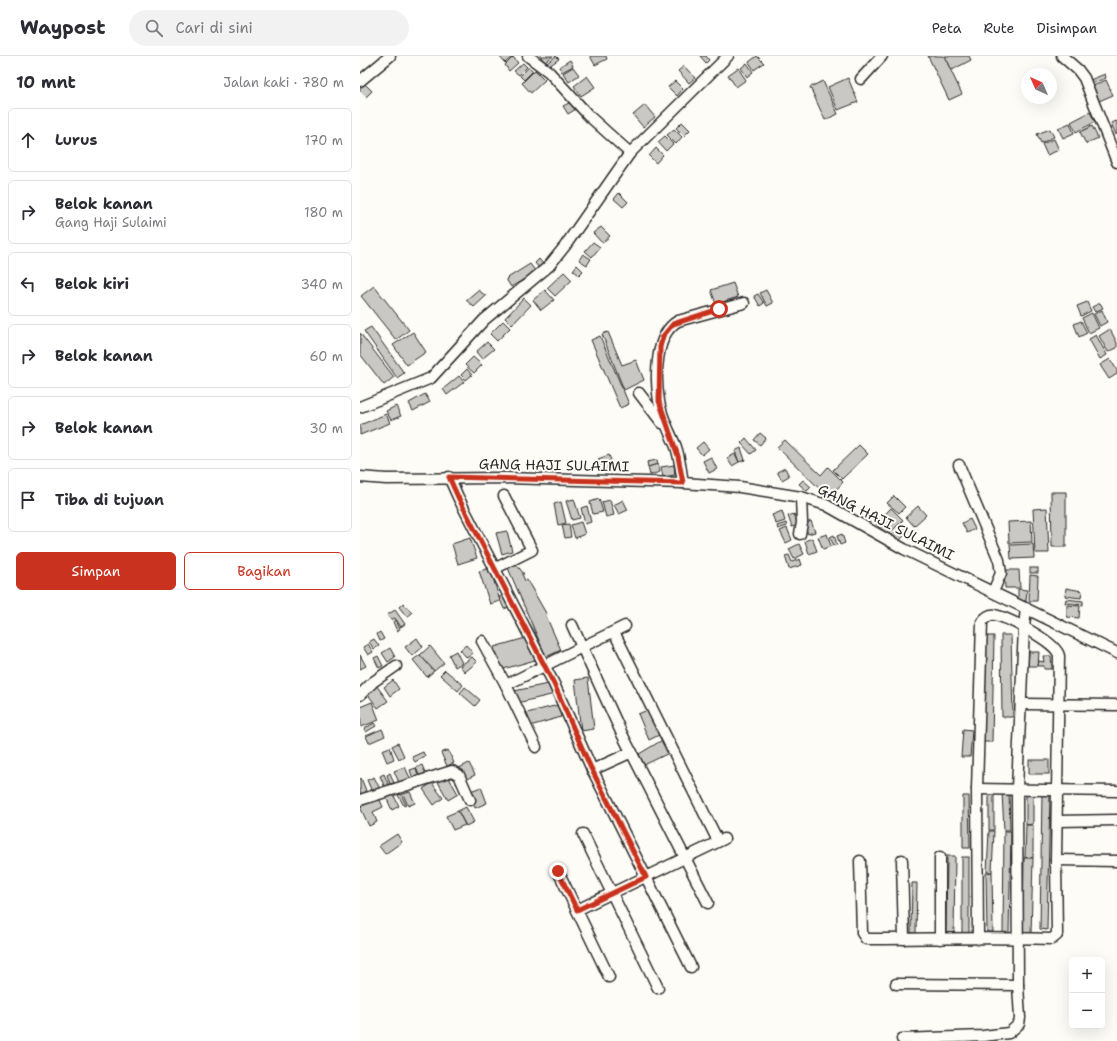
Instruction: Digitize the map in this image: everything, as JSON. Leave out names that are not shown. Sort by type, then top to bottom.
[{"type":"street","points":[[360,81],[390,56]]},
{"type":"street","points":[[528,56],[549,72],[590,117],[630,153]]},
{"type":"street","points":[[360,407],[419,384],[436,373],[484,320],[539,275],[557,256],[630,153],[728,56]]},
{"type":"street","points":[[861,79],[882,56]]},
{"type":"street","points":[[1062,56],[1078,70],[1084,78],[1117,162]]},
{"type":"street","points":[[683,483],[678,456],[661,409],[658,391],[660,347],[666,332],[678,321],[744,303]]},
{"type":"street","points":[[639,393],[668,430]]},
{"type":"street","points":[[959,465],[999,560],[1001,573],[992,592]]},
{"type":"street","name":"GANG HAJI SULAIMI","points":[[360,477],[386,479],[449,477],[683,483],[740,487],[801,497],[826,505],[890,542],[1117,653]]},
{"type":"street","points":[[449,477],[494,569],[561,699],[592,770],[691,967]]},
{"type":"street","points":[[494,569],[532,550],[504,496]]},
{"type":"street","points":[[800,534],[802,523],[801,497]]},
{"type":"street","points":[[902,1039],[983,1036],[1009,1033],[1016,1028],[1020,1018],[1018,985],[1019,938],[1017,789],[1026,608]]},
{"type":"street","points":[[860,861],[863,936],[866,939],[978,939],[1019,938],[1052,939],[1057,935],[1056,860],[1059,704],[1058,651],[1024,627],[995,615],[985,618],[982,622],[977,789],[978,939]]},
{"type":"street","points":[[572,625],[632,752],[708,903]]},
{"type":"street","points":[[506,685],[625,626]]},
{"type":"street","points":[[577,910],[721,840],[614,632]]},
{"type":"street","points":[[482,641],[506,685],[536,747]]},
{"type":"street","points":[[360,695],[373,682],[396,666]]},
{"type":"street","points":[[1022,704],[1117,704]]},
{"type":"street","points":[[592,770],[632,752]]},
{"type":"street","points":[[360,800],[452,771],[459,775],[470,800]]},
{"type":"street","points":[[977,789],[1117,791]]},
{"type":"street","points":[[1057,820],[1117,820]]},
{"type":"street","points":[[583,834],[658,988]]},
{"type":"street","points":[[940,857],[940,939]]},
{"type":"street","points":[[902,860],[904,939]]},
{"type":"street","points":[[1056,860],[1117,861]]},
{"type":"street","points":[[558,871],[609,977]]},
{"type":"street","points":[[896,984],[1018,985]]},
{"type":"building","points":[[499,56],[513,56],[505,63]]},
{"type":"building","points":[[540,56],[553,56],[545,62]]},
{"type":"building","points":[[556,56],[559,59],[549,66],[547,63]]},
{"type":"building","points":[[590,56],[606,56],[607,59],[595,65]]},
{"type":"building","points":[[700,56],[706,56],[709,60],[706,63]]},
{"type":"building","points":[[757,56],[764,63],[754,70],[749,62]]},
{"type":"building","points":[[928,56],[944,56],[962,94],[949,100]]},
{"type":"building","points":[[945,56],[969,56],[971,60],[952,70]]},
{"type":"building","points":[[513,57],[518,63],[509,71],[505,65]]},
{"type":"building","points":[[570,60],[573,66],[562,72],[559,67]]},
{"type":"building","points":[[523,63],[527,67],[519,75],[514,71]]},
{"type":"building","points":[[747,63],[753,72],[747,77],[741,68]]},
{"type":"building","points":[[684,66],[695,78],[689,83],[678,71]]},
{"type":"building","points":[[529,67],[533,71],[524,80],[520,76]]},
{"type":"building","points":[[573,67],[579,75],[569,82],[563,73]]},
{"type":"building","points":[[738,68],[746,80],[736,87],[728,75]]},
{"type":"building","points":[[535,70],[545,80],[531,93],[522,83]]},
{"type":"building","points":[[1105,74],[1106,78],[1091,84],[1090,80]]},
{"type":"building","points":[[587,76],[595,87],[581,96],[574,86]]},
{"type":"building","points":[[848,78],[858,102],[838,110],[828,87]]},
{"type":"building","points":[[1106,80],[1113,95],[1099,101],[1093,86]]},
{"type":"building","points":[[675,81],[683,89],[677,96],[668,87]]},
{"type":"building","points":[[823,81],[838,114],[825,120],[810,87]]},
{"type":"building","points":[[363,82],[372,91],[366,97],[360,91],[360,85]]},
{"type":"building","points":[[571,102],[576,109],[568,114],[563,106]]},
{"type":"building","points":[[645,105],[655,117],[643,127],[633,115]]},
{"type":"building","points":[[1090,112],[1095,122],[1076,132],[1071,122]]},
{"type":"building","points":[[1117,121],[1117,134],[1116,135],[1111,123]]},
{"type":"building","points":[[682,122],[690,130],[684,136],[676,128]]},
{"type":"building","points":[[1070,123],[1074,133],[1063,138],[1058,128]]},
{"type":"building","points":[[1092,126],[1098,138],[1086,144],[1080,132]]},
{"type":"building","points":[[674,129],[682,137],[676,144],[667,135]]},
{"type":"building","points":[[1050,129],[1054,137],[1041,143],[1037,134]]},
{"type":"building","points":[[665,136],[673,144],[666,151],[658,142]]},
{"type":"building","points":[[1054,139],[1059,150],[1047,155],[1042,144]]},
{"type":"building","points":[[656,148],[663,155],[656,163],[649,156]]},
{"type":"building","points":[[619,193],[628,202],[623,207],[614,199]]},
{"type":"building","points":[[601,227],[610,236],[602,243],[593,233]]},
{"type":"building","points":[[593,242],[600,247],[592,257],[585,251]]},
{"type":"building","points":[[583,254],[591,259],[587,265],[579,260]]},
{"type":"building","points":[[539,259],[543,264],[539,268],[535,263]]},
{"type":"building","points":[[530,264],[536,272],[511,287],[506,279]]},
{"type":"building","points":[[577,265],[583,271],[579,275],[573,270]]},
{"type":"building","points":[[564,272],[572,280],[555,296],[547,288]]},
{"type":"building","points":[[733,283],[738,297],[716,304],[711,290]]},
{"type":"building","points":[[374,286],[409,330],[396,340],[361,296]]},
{"type":"building","points":[[478,290],[486,296],[474,307],[466,300]]},
{"type":"building","points":[[545,290],[554,300],[541,310],[533,300]]},
{"type":"building","points":[[766,290],[773,303],[767,306],[760,293]]},
{"type":"building","points":[[758,294],[764,303],[760,306],[754,296]]},
{"type":"building","points":[[524,298],[531,305],[512,325],[505,318]]},
{"type":"building","points":[[1087,302],[1091,311],[1081,316],[1077,306]]},
{"type":"building","points":[[1100,303],[1103,308],[1095,312],[1092,307]]},
{"type":"building","points":[[1102,310],[1107,322],[1100,326],[1094,314]]},
{"type":"building","points":[[1092,313],[1099,328],[1089,333],[1082,318]]},
{"type":"building","points":[[503,321],[510,328],[497,341],[490,334]]},
{"type":"building","points":[[1081,321],[1087,333],[1079,337],[1074,324]]},
{"type":"building","points":[[371,327],[404,373],[397,378],[364,331]]},
{"type":"building","points":[[1110,329],[1117,343],[1117,348],[1108,352],[1099,336]]},
{"type":"building","points":[[413,332],[426,352],[407,365],[393,345]]},
{"type":"building","points":[[608,332],[622,365],[636,360],[644,380],[624,390],[602,334]]},
{"type":"building","points":[[360,333],[394,377],[384,385],[360,354]]},
{"type":"building","points":[[1096,335],[1107,355],[1100,359],[1089,339]]},
{"type":"building","points":[[600,336],[629,404],[620,408],[591,340]]},
{"type":"building","points":[[487,342],[494,349],[482,359],[476,352]]},
{"type":"building","points":[[473,357],[482,365],[474,373],[465,365]]},
{"type":"building","points":[[1110,359],[1117,370],[1117,374],[1109,379],[1100,365]]},
{"type":"building","points":[[467,369],[472,375],[466,380],[461,375]]},
{"type":"building","points":[[459,376],[464,382],[447,395],[443,389]]},
{"type":"building","points":[[425,394],[430,402],[413,411],[409,403]]},
{"type":"building","points":[[396,406],[401,416],[391,420],[386,411]]},
{"type":"building","points":[[386,414],[390,423],[360,435],[360,425]]},
{"type":"building","points":[[760,433],[766,438],[760,445],[754,440]]},
{"type":"building","points":[[746,438],[756,450],[751,454],[741,443]]},
{"type":"building","points":[[785,440],[821,475],[828,467],[843,482],[829,498],[777,447]]},
{"type":"building","points":[[703,442],[709,449],[702,455],[696,448]]},
{"type":"building","points":[[859,445],[868,454],[842,479],[833,470]]},
{"type":"building","points":[[741,448],[745,460],[739,462],[735,451]]},
{"type":"building","points":[[735,454],[739,462],[732,466],[727,458]]},
{"type":"building","points":[[609,455],[613,466],[602,470],[598,459]]},
{"type":"building","points":[[711,457],[717,469],[709,473],[703,461]]},
{"type":"building","points":[[657,460],[658,464],[648,467],[647,462]]},
{"type":"building","points":[[658,464],[660,472],[650,475],[648,467]]},
{"type":"building","points":[[674,465],[675,475],[663,477],[661,467]]},
{"type":"building","points":[[785,468],[789,476],[782,480],[777,472]]},
{"type":"building","points":[[803,480],[811,487],[807,491],[799,484]]},
{"type":"building","points":[[1051,492],[1066,492],[1066,547],[1052,547]]},
{"type":"building","points":[[894,496],[905,507],[899,513],[887,503]]},
{"type":"building","points":[[574,499],[580,518],[572,520],[566,501]]},
{"type":"building","points":[[599,499],[603,512],[593,514],[590,502]]},
{"type":"building","points":[[610,500],[614,515],[606,517],[602,502]]},
{"type":"building","points":[[623,500],[628,510],[619,514],[614,505]]},
{"type":"building","points":[[561,502],[566,523],[558,525],[554,504]]},
{"type":"building","points":[[587,506],[591,522],[585,524],[581,508]]},
{"type":"building","points":[[918,506],[926,515],[914,526],[906,517]]},
{"type":"building","points":[[891,508],[903,520],[888,535],[876,524]]},
{"type":"building","points":[[1047,508],[1049,553],[1035,553],[1033,509]]},
{"type":"building","points":[[782,511],[785,521],[776,524],[772,515]]},
{"type":"building","points":[[794,514],[798,525],[792,527],[788,516]]},
{"type":"building","points":[[970,519],[975,529],[967,533],[962,523]]},
{"type":"building","points":[[811,521],[815,532],[808,534],[804,524]]},
{"type":"building","points":[[1031,521],[1032,542],[1009,543],[1008,522]]},
{"type":"building","points":[[581,522],[585,534],[575,538],[571,525]]},
{"type":"building","points":[[786,523],[787,526],[778,529],[777,526]]},
{"type":"building","points":[[569,524],[571,537],[565,538],[562,525]]},
{"type":"building","points":[[903,524],[909,531],[898,542],[892,535]]},
{"type":"building","points":[[787,528],[792,540],[786,543],[780,531]]},
{"type":"building","points":[[507,531],[512,551],[502,554],[496,533]]},
{"type":"building","points":[[827,534],[831,546],[823,549],[818,537]]},
{"type":"building","points":[[842,534],[845,543],[840,545],[837,536]]},
{"type":"building","points":[[834,535],[837,545],[834,546],[830,537]]},
{"type":"building","points":[[470,538],[477,558],[458,564],[452,544]]},
{"type":"building","points":[[812,538],[817,551],[809,554],[805,541]]},
{"type":"building","points":[[799,544],[804,554],[794,559],[789,549]]},
{"type":"building","points":[[1033,544],[1034,558],[1011,559],[1010,545]]},
{"type":"building","points":[[789,555],[792,562],[800,559],[802,565],[789,569],[785,556]]},
{"type":"building","points":[[516,564],[524,574],[522,574],[525,581],[527,580],[547,615],[546,616],[561,650],[546,657],[508,568]]},
{"type":"building","points":[[490,568],[500,601],[490,604],[479,571]]},
{"type":"building","points":[[1030,568],[1038,568],[1038,573],[1030,573]]},
{"type":"building","points":[[1004,570],[1019,570],[1020,588],[1005,588]]},
{"type":"building","points":[[1030,575],[1038,576],[1037,601],[1029,601]]},
{"type":"building","points":[[1066,588],[1082,591],[1081,598],[1065,596]]},
{"type":"building","points":[[1018,589],[1027,590],[1026,601],[1018,601]]},
{"type":"building","points":[[505,595],[509,607],[504,609],[499,597]]},
{"type":"building","points":[[1066,599],[1083,601],[1083,605],[1065,603]]},
{"type":"building","points":[[403,603],[412,613],[407,617],[399,607]]},
{"type":"building","points":[[1067,605],[1080,606],[1079,618],[1067,617]]},
{"type":"building","points":[[395,610],[405,624],[401,627],[395,618],[391,620],[387,615]]},
{"type":"building","points":[[396,620],[400,629],[397,631],[393,622]]},
{"type":"building","points":[[380,632],[384,639],[380,641],[377,634]]},
{"type":"building","points":[[1001,635],[1011,635],[1013,717],[1002,717]]},
{"type":"building","points":[[985,636],[994,636],[992,742],[983,742]]},
{"type":"building","points":[[529,637],[535,660],[500,670],[494,647]]},
{"type":"building","points":[[417,638],[423,647],[412,656],[405,647]]},
{"type":"building","points":[[374,639],[379,646],[374,649],[369,642]]},
{"type":"building","points":[[368,644],[373,652],[368,655],[363,647]]},
{"type":"building","points":[[466,645],[473,653],[467,658],[460,650]]},
{"type":"building","points":[[430,646],[444,663],[434,671],[420,655]]},
{"type":"building","points":[[390,648],[395,657],[388,662],[382,653]]},
{"type":"building","points":[[456,651],[462,663],[455,667],[449,655]]},
{"type":"building","points":[[1029,652],[1039,652],[1038,666],[1028,666]]},
{"type":"building","points":[[360,655],[366,666],[360,669]]},
{"type":"building","points":[[420,655],[434,671],[427,677],[413,660]]},
{"type":"building","points":[[378,656],[383,666],[379,668],[374,658]]},
{"type":"building","points":[[1043,656],[1051,656],[1052,669],[1044,669],[1044,666],[1038,666],[1039,661],[1044,662]]},
{"type":"building","points":[[472,657],[477,662],[465,672],[460,666]]},
{"type":"building","points":[[445,670],[463,685],[458,691],[440,675]]},
{"type":"building","points":[[588,678],[594,729],[581,731],[575,680]]},
{"type":"building","points":[[393,680],[399,689],[390,696],[384,687]]},
{"type":"building","points":[[553,683],[555,694],[517,703],[514,691]]},
{"type":"building","points":[[376,685],[388,701],[378,708],[366,692]]},
{"type":"building","points":[[465,687],[480,700],[475,706],[460,693]]},
{"type":"building","points":[[372,702],[379,720],[361,727],[360,707]]},
{"type":"building","points":[[558,705],[561,717],[530,726],[527,713]]},
{"type":"building","points":[[650,709],[661,734],[649,740],[638,714]]},
{"type":"building","points":[[374,723],[376,726],[366,732],[364,729]]},
{"type":"building","points":[[382,729],[385,736],[369,743],[366,736]]},
{"type":"building","points":[[963,729],[972,730],[970,757],[961,757]]},
{"type":"building","points":[[664,739],[671,752],[644,765],[639,754]]},
{"type":"building","points":[[398,743],[404,756],[399,759],[392,746]]},
{"type":"building","points":[[390,747],[394,759],[387,762],[382,750]]},
{"type":"building","points":[[448,750],[454,763],[447,766],[441,753]]},
{"type":"building","points":[[423,752],[425,756],[415,762],[412,757]]},
{"type":"building","points":[[1029,760],[1049,760],[1049,774],[1029,774]]},
{"type":"building","points":[[469,763],[475,775],[465,780],[459,768]]},
{"type":"building","points":[[422,765],[427,777],[421,780],[416,768]]},
{"type":"building","points":[[405,767],[411,780],[400,785],[394,771]]},
{"type":"building","points":[[416,768],[419,778],[413,779],[410,770]]},
{"type":"building","points":[[390,773],[394,783],[390,784],[387,775]]},
{"type":"building","points":[[384,774],[390,788],[386,790],[380,776]]},
{"type":"building","points":[[448,776],[458,794],[448,800],[438,782]]},
{"type":"building","points":[[374,777],[381,791],[373,794],[367,780]]},
{"type":"building","points":[[361,778],[367,793],[360,796],[360,779]]},
{"type":"building","points":[[432,783],[443,798],[434,805],[423,789]]},
{"type":"building","points":[[481,787],[487,803],[475,808],[468,792]]},
{"type":"building","points":[[989,790],[994,790],[994,830],[989,830]]},
{"type":"building","points":[[410,792],[415,803],[408,806],[403,794]]},
{"type":"building","points":[[1002,792],[1009,792],[1010,830],[1004,830]]},
{"type":"building","points":[[1026,792],[1033,792],[1033,824],[1026,825]]},
{"type":"building","points":[[1042,793],[1050,793],[1047,930],[1040,929]]},
{"type":"building","points":[[393,794],[399,806],[392,810],[386,797]]},
{"type":"building","points":[[401,794],[406,805],[404,806],[398,795]]},
{"type":"building","points":[[963,796],[969,796],[970,848],[963,848]]},
{"type":"building","points":[[379,798],[383,807],[373,812],[377,822],[369,826],[360,807]]},
{"type":"building","points":[[466,807],[474,822],[466,826],[458,811]]},
{"type":"building","points":[[458,811],[465,825],[453,830],[446,816]]},
{"type":"building","points":[[1026,825],[1033,825],[1033,858],[1025,858]]},
{"type":"building","points":[[989,831],[994,831],[992,872],[987,872]]},
{"type":"building","points":[[1004,831],[1011,831],[1009,934],[1003,934]]},
{"type":"building","points":[[397,834],[402,842],[385,854],[379,846]]},
{"type":"building","points":[[947,856],[955,856],[954,934],[946,934]]},
{"type":"building","points":[[962,857],[969,857],[969,934],[962,934]]},
{"type":"building","points":[[1024,858],[1033,858],[1031,935],[1023,935]]},
{"type":"building","points":[[992,872],[993,932],[987,932],[986,873]]},
{"type":"building","points":[[912,883],[917,883],[916,933],[911,933]]},
{"type":"route","points":[[558,871],[577,910],[646,877],[590,766],[554,684],[494,569],[449,477],[617,480],[683,483],[681,464],[659,401],[658,378],[660,347],[663,336],[673,324],[678,321],[719,309]]}]
